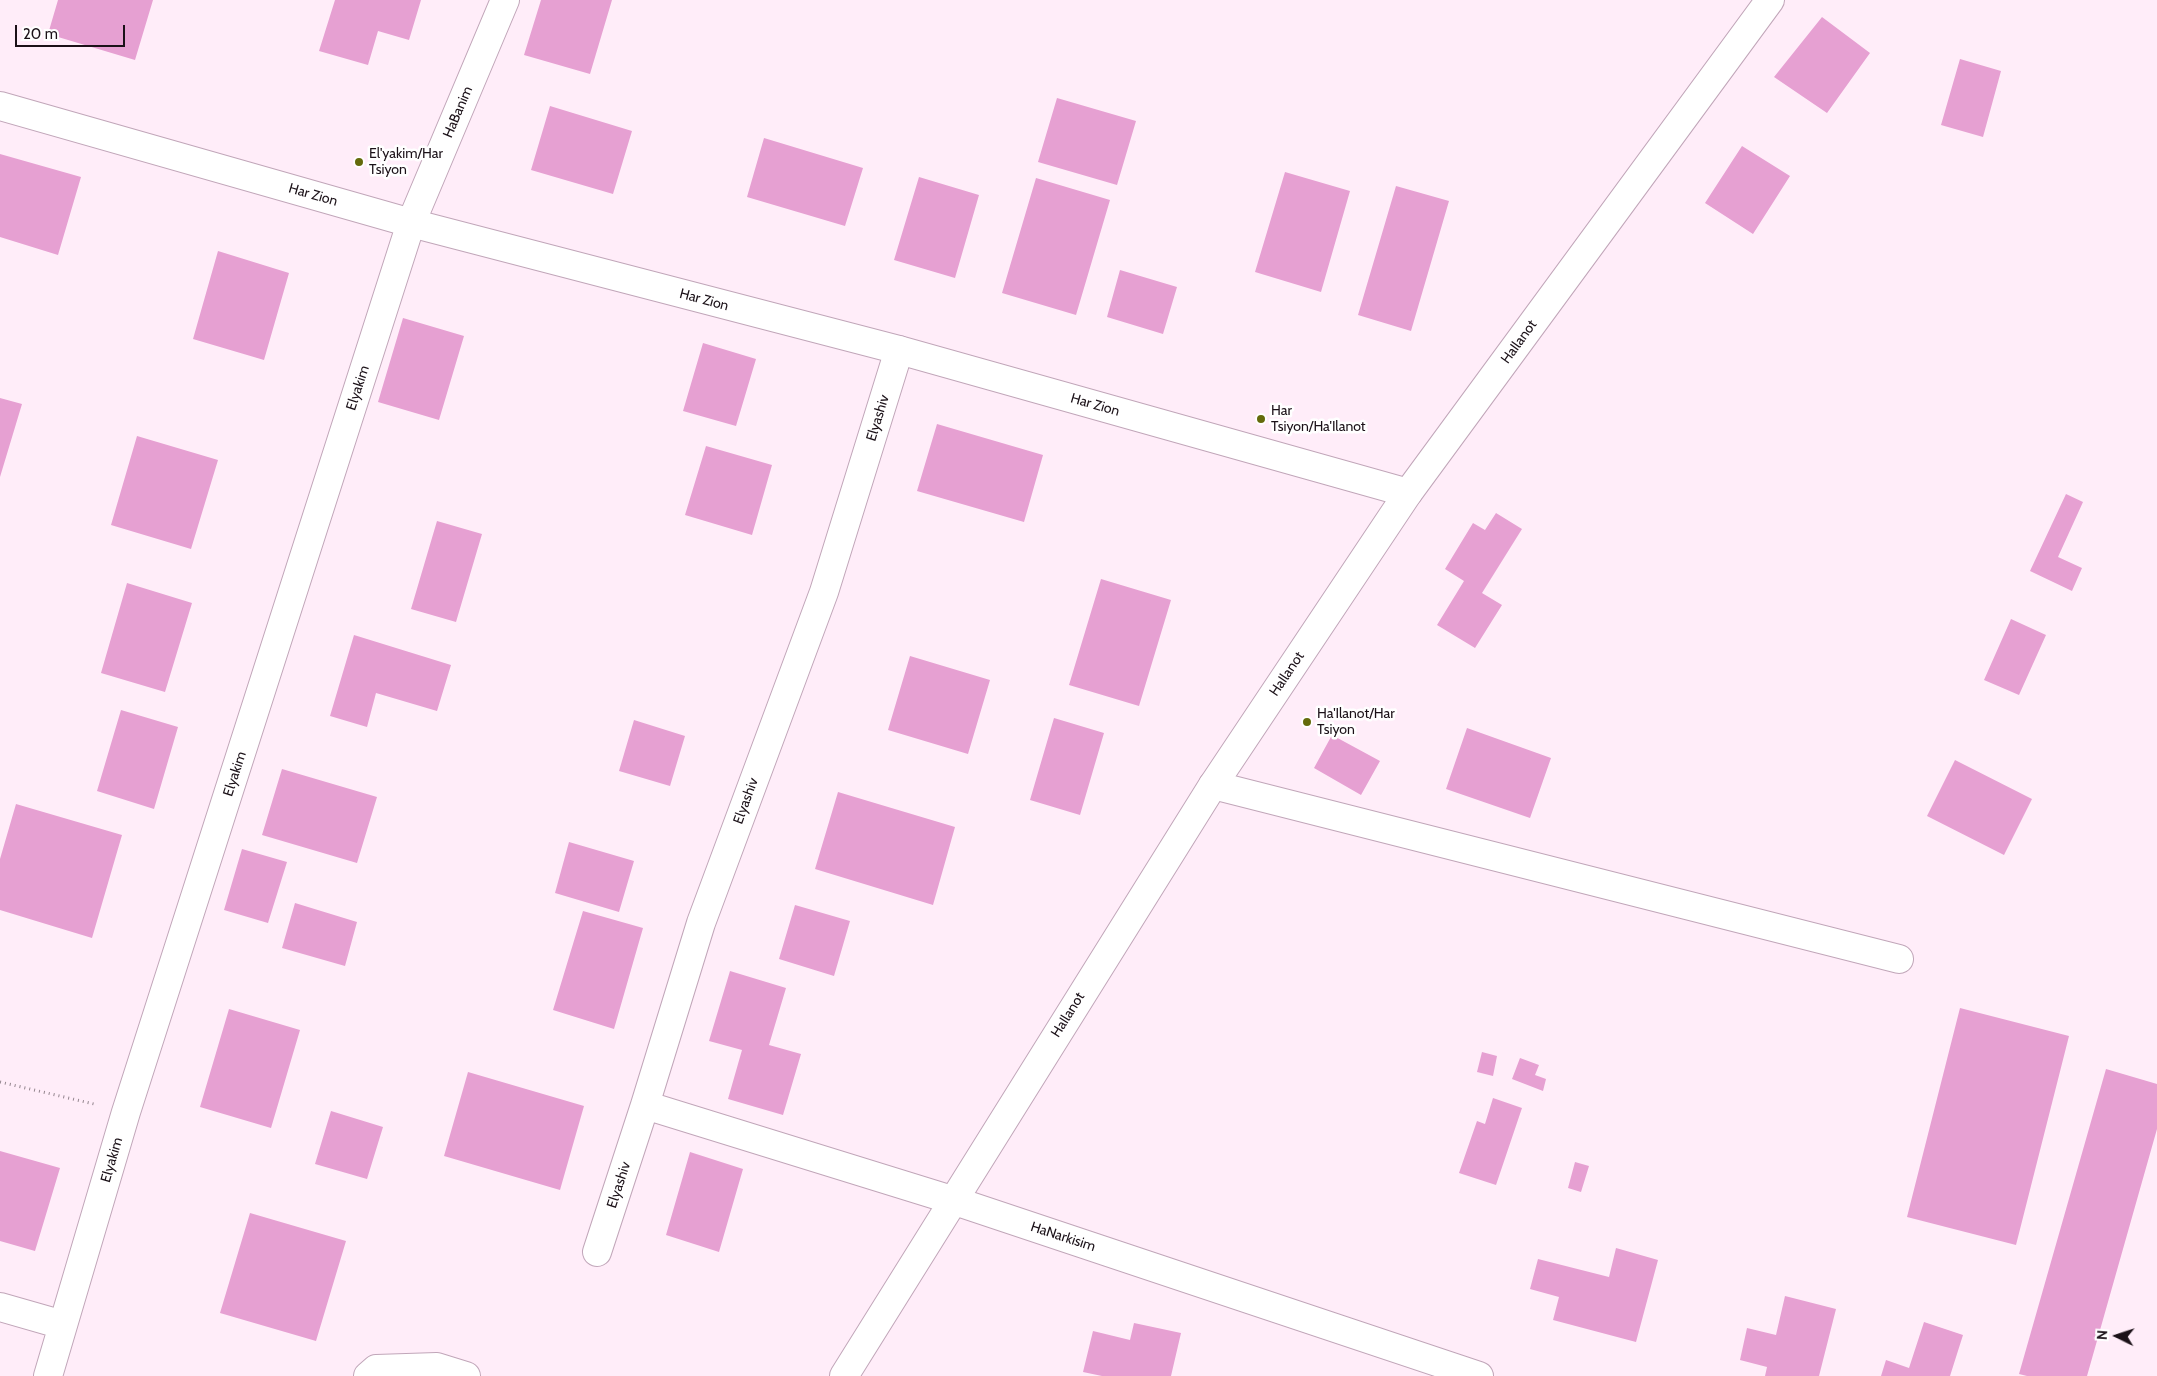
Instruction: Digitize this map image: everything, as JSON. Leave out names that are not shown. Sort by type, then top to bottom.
[{"type":"street","name":"HaBanim","points":[[410,223],[505,0]]},
{"type":"street","name":"HaIlanot","points":[[844,1376],[1212,785],[1408,493],[1770,0]]},
{"type":"street","name":"Har Zion","points":[[0,106],[410,223],[899,350],[1408,493]]},
{"type":"street","name":"Elyakim","points":[[48,1376],[126,1112],[410,223]]},
{"type":"street","name":"Elyashiv","points":[[597,1252],[701,923],[824,592],[899,350]]},
{"type":"street","points":[[1212,785],[1899,959]]},
{"type":"street","name":"HaNarkisim","points":[[645,1105],[952,1200],[1479,1376]]},
{"type":"street","points":[[0,1307],[63,1325]]},
{"type":"street","points":[[368,1376],[376,1369],[437,1368],[466,1376]]},
{"type":"path","points":[[0,1082],[126,1112]]},
{"type":"building","points":[[58,0],[153,0],[135,60],[48,34]]},
{"type":"building","points":[[335,0],[421,0],[409,40],[378,31],[368,65],[319,51]]},
{"type":"building","points":[[541,0],[612,0],[590,74],[524,55]]},
{"type":"building","points":[[1822,17],[1870,53],[1827,113],[1774,77]]},
{"type":"building","points":[[1960,59],[2001,71],[1983,137],[1941,125]]},
{"type":"building","points":[[1057,98],[1136,121],[1117,185],[1038,162]]},
{"type":"building","points":[[550,106],[632,131],[613,194],[531,170]]},
{"type":"building","points":[[764,138],[863,168],[845,226],[747,197]]},
{"type":"building","points":[[1742,146],[1790,176],[1753,234],[1705,203]]},
{"type":"building","points":[[0,154],[81,177],[58,255],[0,237]]},
{"type":"building","points":[[1285,172],[1350,191],[1321,292],[1255,272]]},
{"type":"building","points":[[919,177],[979,195],[955,278],[894,260]]},
{"type":"building","points":[[1036,178],[1110,200],[1076,315],[1002,293]]},
{"type":"building","points":[[1396,186],[1449,201],[1411,331],[1358,315]]},
{"type":"building","points":[[218,251],[289,273],[264,360],[193,339]]},
{"type":"building","points":[[1120,270],[1177,287],[1163,334],[1107,317]]},
{"type":"building","points":[[403,318],[464,336],[439,420],[378,402]]},
{"type":"building","points":[[703,343],[756,359],[736,426],[683,411]]},
{"type":"building","points":[[0,398],[22,404],[0,477]]},
{"type":"building","points":[[937,424],[1043,455],[1024,522],[917,491]]},
{"type":"building","points":[[137,436],[218,460],[191,549],[111,525]]},
{"type":"building","points":[[706,446],[772,465],[752,535],[685,515]]},
{"type":"building","points":[[2066,494],[2083,502],[2058,557],[2082,568],[2072,591],[2030,571]]},
{"type":"building","points":[[1496,513],[1522,529],[1482,593],[1502,605],[1475,648],[1437,625],[1464,581],[1445,569],[1473,523],[1485,530]]},
{"type":"building","points":[[437,521],[482,534],[456,622],[411,609]]},
{"type":"building","points":[[1101,579],[1171,600],[1139,706],[1069,685]]},
{"type":"building","points":[[127,583],[192,603],[165,692],[101,673]]},
{"type":"building","points":[[2011,619],[2046,635],[2019,695],[1984,680]]},
{"type":"building","points":[[354,635],[451,665],[437,711],[376,693],[367,727],[330,716]]},
{"type":"building","points":[[910,656],[990,680],[968,754],[888,730]]},
{"type":"building","points":[[121,710],[178,727],[154,809],[97,791]]},
{"type":"building","points":[[1054,718],[1104,733],[1080,815],[1030,800]]},
{"type":"building","points":[[634,720],[685,736],[670,786],[619,771]]},
{"type":"building","points":[[1467,728],[1551,758],[1530,818],[1446,789]]},
{"type":"building","points":[[1332,735],[1380,761],[1361,795],[1314,768]]},
{"type":"building","points":[[1955,760],[2032,799],[2004,855],[1927,816]]},
{"type":"building","points":[[282,769],[377,797],[357,863],[262,835]]},
{"type":"building","points":[[838,792],[955,827],[933,905],[815,869]]},
{"type":"building","points":[[16,804],[122,835],[92,938],[0,910],[0,859]]},
{"type":"building","points":[[569,842],[634,861],[619,912],[555,893]]},
{"type":"building","points":[[242,849],[287,862],[268,923],[224,910]]},
{"type":"building","points":[[295,903],[357,922],[345,966],[282,948]]},
{"type":"building","points":[[795,905],[850,921],[834,976],[779,959]]},
{"type":"building","points":[[583,911],[643,928],[614,1029],[553,1010]]},
{"type":"building","points":[[730,971],[786,988],[769,1045],[801,1054],[783,1115],[728,1099],[742,1050],[709,1041]]},
{"type":"building","points":[[1960,1008],[2069,1036],[2016,1245],[1907,1217]]},
{"type":"building","points":[[229,1009],[300,1030],[271,1128],[200,1107]]},
{"type":"building","points":[[1482,1052],[1497,1056],[1493,1076],[1477,1072]]},
{"type":"building","points":[[1520,1058],[1539,1065],[1535,1075],[1546,1079],[1543,1091],[1512,1079]]},
{"type":"building","points":[[2106,1069],[2157,1084],[2157,1129],[2087,1376],[2027,1376],[2019,1374]]},
{"type":"building","points":[[468,1072],[584,1106],[560,1190],[444,1156]]},
{"type":"building","points":[[1493,1098],[1522,1108],[1496,1185],[1459,1173],[1477,1121],[1485,1124]]},
{"type":"building","points":[[331,1111],[383,1127],[367,1179],[315,1164]]},
{"type":"building","points":[[0,1151],[60,1168],[35,1251],[0,1241]]},
{"type":"building","points":[[690,1152],[743,1169],[719,1252],[666,1235]]},
{"type":"building","points":[[1575,1162],[1589,1166],[1581,1192],[1568,1188]]},
{"type":"building","points":[[250,1213],[346,1241],[316,1341],[220,1313]]},
{"type":"building","points":[[1616,1248],[1658,1260],[1636,1342],[1553,1320],[1559,1297],[1530,1289],[1538,1259],[1609,1277]]},
{"type":"building","points":[[1785,1296],[1836,1309],[1819,1376],[1765,1376],[1767,1367],[1740,1360],[1747,1328],[1776,1335]]},
{"type":"building","points":[[1924,1322],[1963,1335],[1950,1376],[1881,1376],[1886,1360],[1909,1368]]},
{"type":"building","points":[[1134,1323],[1181,1333],[1171,1376],[1102,1376],[1083,1372],[1093,1331],[1130,1340]]},
{"type":"place","name":"El'yakim/Har Tsiyon","points":[[359,162]]},
{"type":"place","name":"Har Tsiyon/Ha'Ilanot","points":[[1261,419]]},
{"type":"place","name":"Ha'Ilanot/Har Tsiyon","points":[[1307,722]]}]
